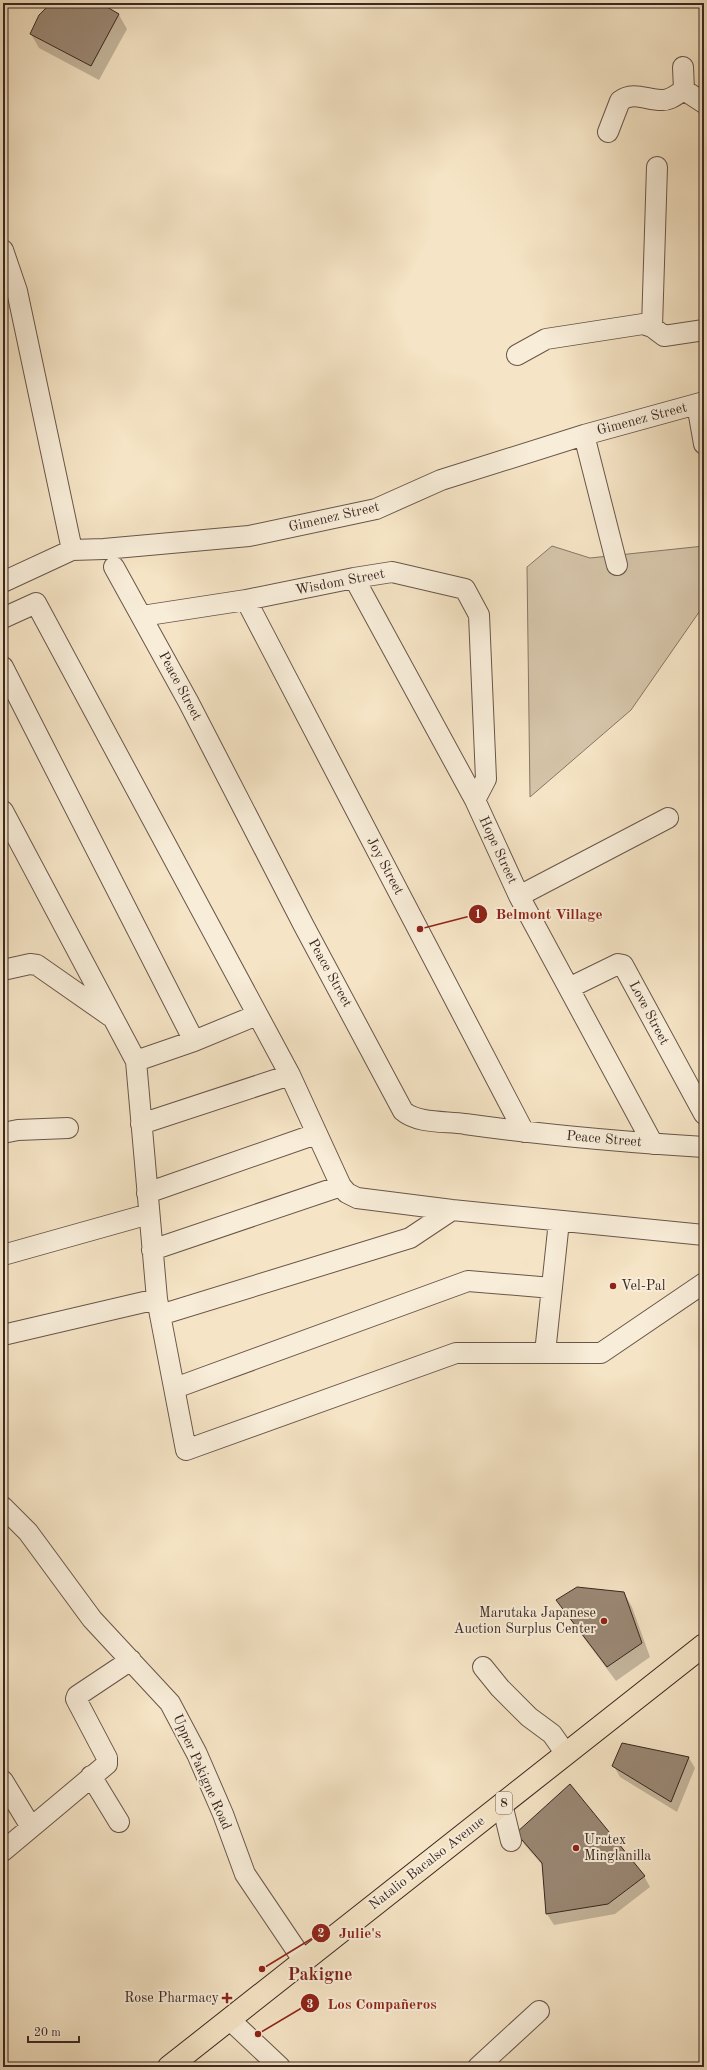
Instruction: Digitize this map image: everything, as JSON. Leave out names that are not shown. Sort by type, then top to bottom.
[{"type":"highway","name":"Natalio Bacalso Avenue","points":[[169,2067],[704,1645]]},
{"type":"street","points":[[683,68],[684,90]]},
{"type":"street","points":[[684,90],[704,103]]},
{"type":"street","points":[[608,132],[620,100],[624,97],[630,96],[661,100],[673,97],[684,90]]},
{"type":"street","points":[[652,327],[657,167]]},
{"type":"street","points":[[3,250],[16,291],[72,550]]},
{"type":"street","points":[[517,355],[546,339],[643,324],[652,327],[664,336],[704,330]]},
{"type":"street","points":[[700,404],[704,444]]},
{"type":"street","name":"Gimenez Street","points":[[3,582],[72,550],[249,536],[376,509],[442,480],[584,435],[700,404]]},
{"type":"street","points":[[584,435],[617,565]]},
{"type":"street","name":"Peace Street","points":[[114,567],[142,616],[304,926],[403,1111],[418,1118],[524,1132],[653,1144],[704,1147]]},
{"type":"street","name":"Wisdom Street","points":[[142,616],[246,600],[354,578],[392,572],[465,589],[479,615],[486,779],[475,800]]},
{"type":"street","name":"Hope Street","points":[[354,578],[475,800],[519,896],[653,1144]]},
{"type":"street","name":"Joy Street","points":[[246,600],[524,1132]]},
{"type":"street","points":[[3,618],[36,602],[257,1016],[290,1074],[316,1134],[341,1186],[347,1193],[357,1198],[452,1210],[704,1235]]},
{"type":"street","points":[[3,667],[194,1041]]},
{"type":"street","points":[[3,811],[136,1061],[158,1307],[186,1450],[456,1353],[601,1353],[704,1283]]},
{"type":"street","points":[[519,896],[668,818]]},
{"type":"street","points":[[3,970],[30,964],[39,966],[113,1018]]},
{"type":"street","name":"Love Street","points":[[569,988],[618,964],[623,965],[704,1114]]},
{"type":"street","points":[[136,1061],[194,1041],[257,1016]]},
{"type":"street","points":[[141,1124],[290,1074]]},
{"type":"street","points":[[3,1133],[18,1130],[68,1128]]},
{"type":"street","points":[[147,1193],[316,1134]]},
{"type":"street","points":[[152,1250],[341,1186]]},
{"type":"street","points":[[3,1335],[158,1307],[410,1238],[452,1210]]},
{"type":"street","points":[[3,1255],[149,1214]]},
{"type":"street","points":[[545,1353],[559,1221]]},
{"type":"street","points":[[175,1388],[468,1281],[552,1288]]},
{"type":"street","name":"Upper Pakigne Road","points":[[3,1507],[28,1532],[92,1619],[170,1703],[203,1768],[223,1814],[244,1874],[303,1960]]},
{"type":"street","points":[[3,1851],[107,1764],[107,1758],[76,1699],[77,1696],[131,1660]]},
{"type":"street","points":[[484,1668],[500,1688],[524,1712],[552,1734],[566,1754]]},
{"type":"street","points":[[91,1776],[119,1822]]},
{"type":"street","points":[[3,1781],[31,1827]]},
{"type":"street","points":[[502,1804],[511,1842]]},
{"type":"street","points":[[478,2067],[539,2011]]},
{"type":"street","points":[[229,2019],[280,2067]]},
{"type":"shaded area","points":[[552,546],[590,558],[704,546],[704,605],[631,710],[530,797],[527,567]]},
{"type":"building","points":[[51,3],[100,3],[119,14],[91,66],[30,34],[39,15]]},
{"type":"building","name":"Marutaka Japanese Auction Surplus Center","points":[[577,1587],[624,1592],[642,1643],[607,1667],[556,1600]]},
{"type":"building","points":[[622,1743],[689,1757],[671,1802],[612,1766]]},
{"type":"building","name":"Uratex Minglanilla","points":[[570,1784],[645,1876],[608,1904],[546,1914],[542,1863],[516,1833]]},
{"type":"place","name":"Belmont Village","points":[[420,929]]},
{"type":"place","name":"Vel-Pal","points":[[613,1286]]},
{"type":"place","name":"Marutaka Japanese Auction Surplus Center","points":[[604,1621]]},
{"type":"place","name":"Uratex Minglanilla","points":[[576,1848]]},
{"type":"place","name":"Julie's","points":[[262,1969]]},
{"type":"place","name":"Rose Pharmacy","points":[[227,1998]]},
{"type":"place","name":"Los Compañeros","points":[[258,2034]]},
{"type":"district","name":"Pakigne","points":[[320,1975]]}]
